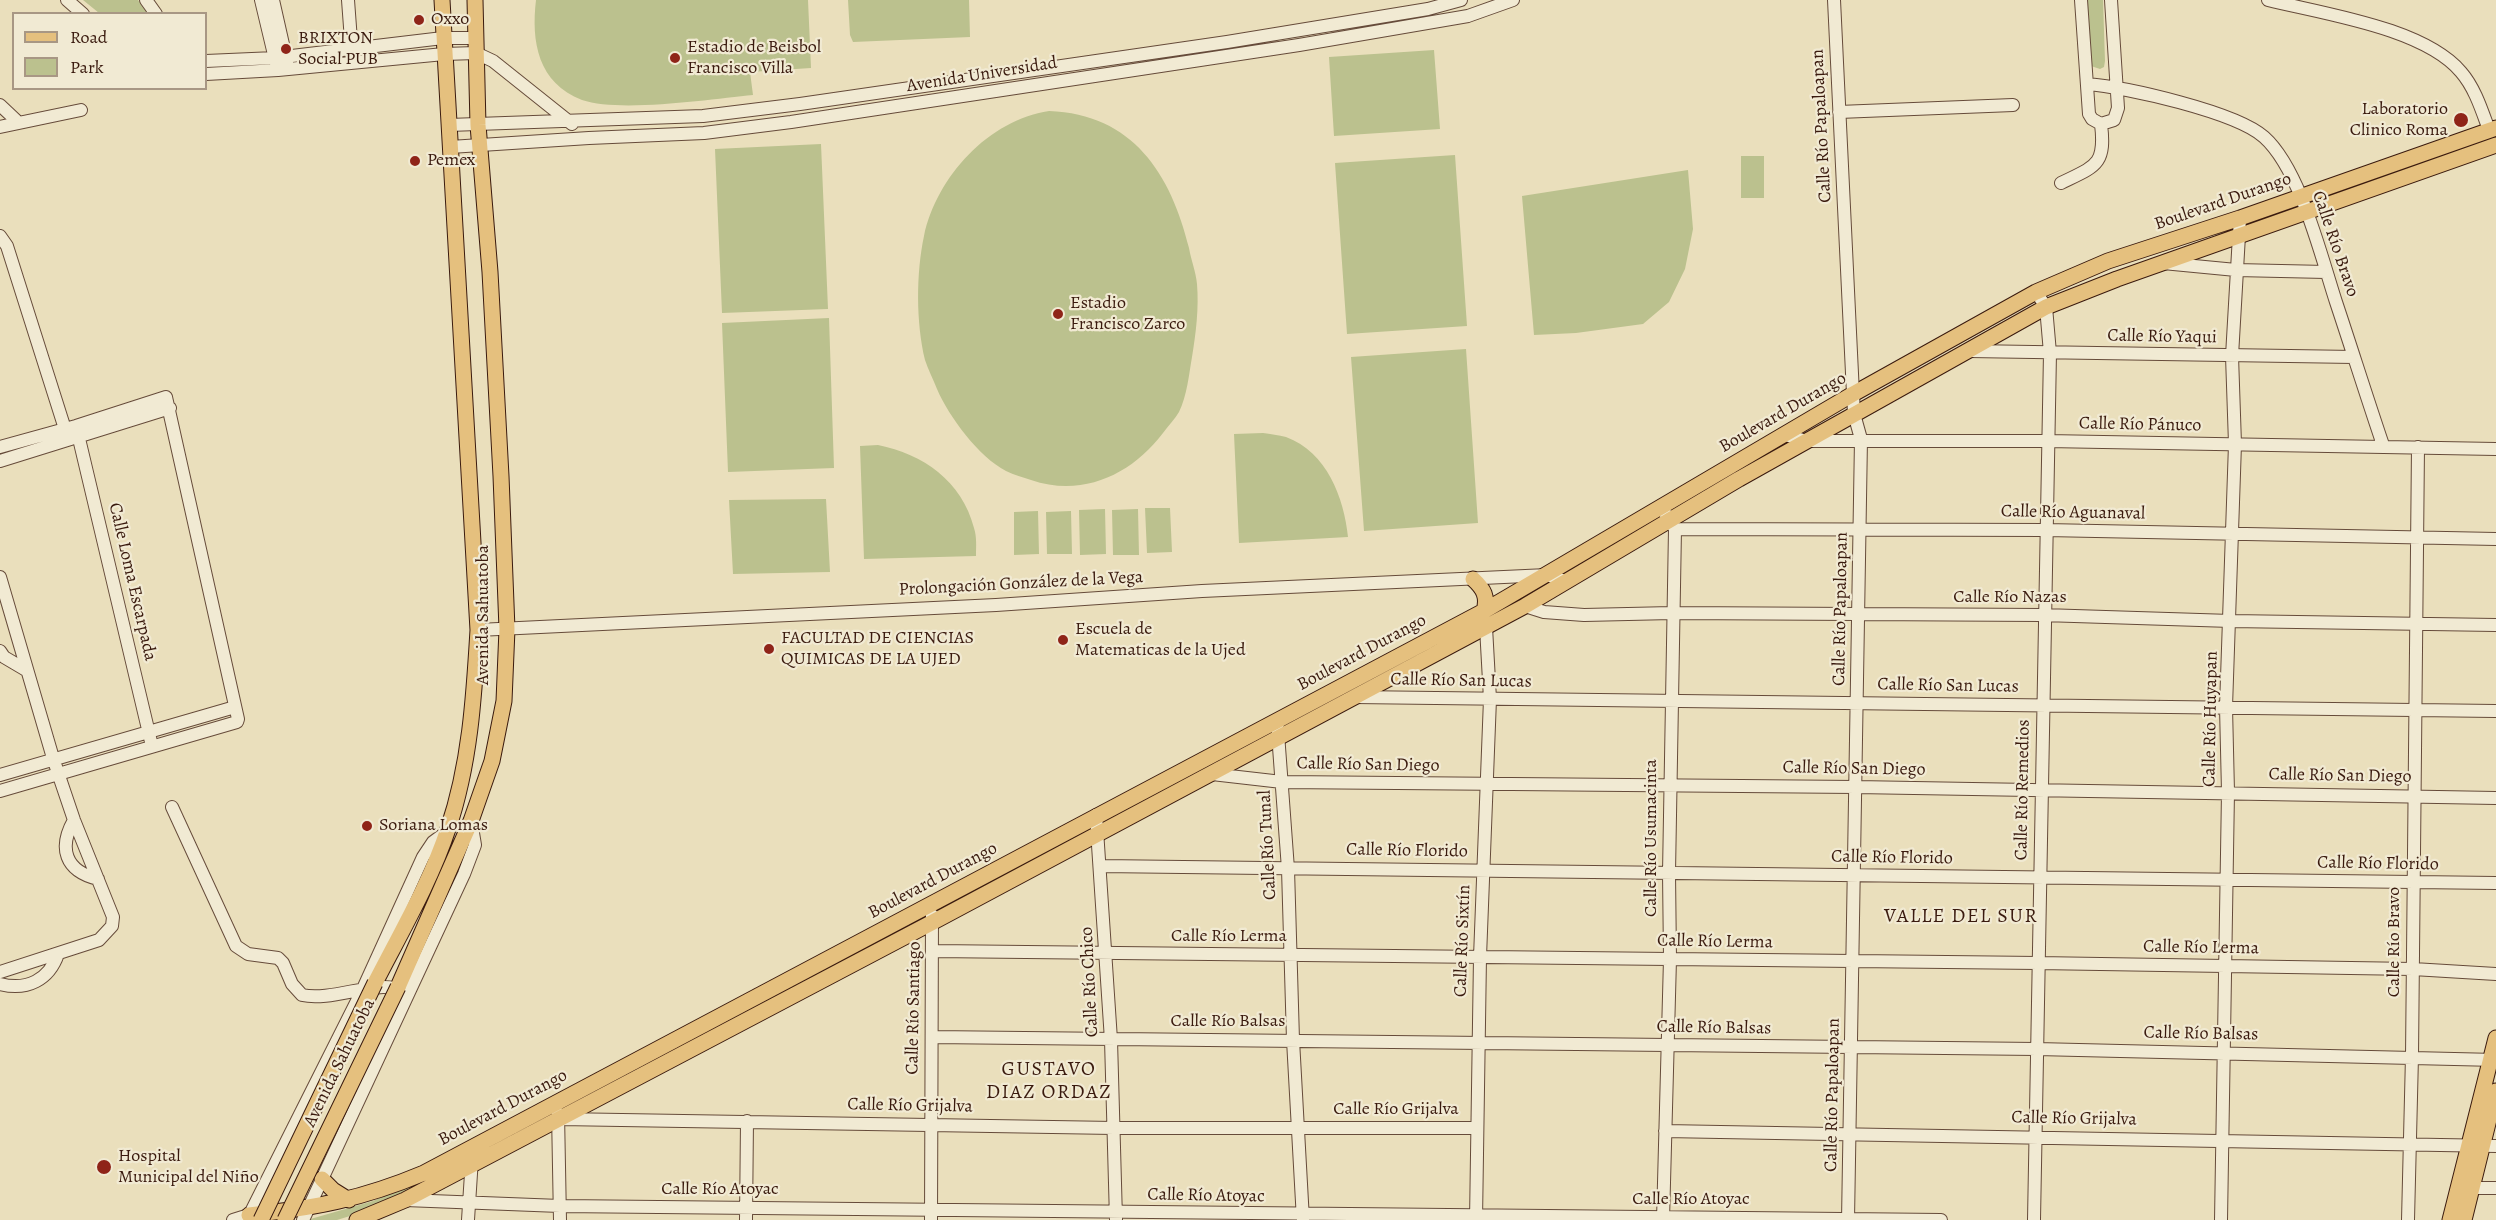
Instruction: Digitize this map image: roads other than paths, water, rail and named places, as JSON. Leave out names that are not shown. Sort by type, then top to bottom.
[{"type":"main road","name":"Avenida Sahuatoba","points":[[252,1218],[375,983],[448,831],[466,762],[478,630],[442,0]]},
{"type":"main road","name":"Avenida Sahuatoba","points":[[285,1220],[402,992],[471,821],[492,761],[504,701],[507,629],[490,272],[479,146],[475,0]]},
{"type":"main road","name":"Boulevard Durango","points":[[252,1218],[306,1214],[391,1187],[424,1173],[557,1100],[1484,611],[1547,575],[1669,519],[1785,435],[1853,394],[2036,292],[2108,261],[2240,218],[2493,129]]},
{"type":"main road","name":"Boulevard Durango","points":[[357,1220],[405,1200],[472,1165],[1525,606],[1669,519],[2046,307],[2162,263],[2496,145]]},
{"type":"main road","points":[[1473,579],[1486,594],[1484,611]]},
{"type":"main road","points":[[2450,1220],[2482,1146],[2496,1038]]},
{"type":"main road","points":[[2464,1220],[2496,1093]]},
{"type":"main road","points":[[325,1173],[333,1190],[349,1200]]},
{"type":"street","points":[[67,0],[81,12]]},
{"type":"street","points":[[261,0],[282,63]]},
{"type":"street","points":[[273,0],[282,63]]},
{"type":"street","points":[[348,0],[353,62]]},
{"type":"street","name":"Avenida Universidad","points":[[449,125],[703,116],[1249,39],[1428,9],[1461,0]]},
{"type":"street","name":"Avenida Universidad","points":[[450,147],[704,133],[880,110],[1299,45],[1468,16],[1513,0]]},
{"type":"street","name":"Calle Río Papaloapan","points":[[1834,0],[1854,414],[1861,439],[1848,1219]]},
{"type":"street","points":[[2081,0],[2090,116],[2101,124],[2110,122],[2116,116],[2118,108],[2111,0]]},
{"type":"street","points":[[2268,0],[2396,32],[2428,46],[2445,56],[2463,74],[2493,129]]},
{"type":"street","points":[[207,61],[353,62],[444,46]]},
{"type":"street","points":[[207,74],[282,63],[352,48],[476,46],[589,138]]},
{"type":"street","points":[[987,75],[988,92]]},
{"type":"street","name":"Calle Río Bravo","points":[[2087,84],[2116,86],[2212,113],[2264,136],[2281,155],[2301,196],[2383,445]]},
{"type":"street","points":[[0,105],[18,122]]},
{"type":"street","points":[[1839,112],[2013,105]]},
{"type":"street","points":[[0,127],[81,110]]},
{"type":"street","points":[[703,116],[704,133]]},
{"type":"street","points":[[2061,183],[2085,171],[2098,160],[2103,151],[2101,124]]},
{"type":"street","name":"Calle Río Huyapan","points":[[2221,1220],[2228,792],[2226,707],[2231,621],[2235,444],[2232,356],[2240,218]]},
{"type":"street","name":"Calle Loma Escarpada","points":[[0,236],[7,246],[74,431],[152,746]]},
{"type":"street","points":[[2162,263],[2236,270],[2326,272]]},
{"type":"street","name":"Calle Río Remedios","points":[[2034,1220],[2041,878],[2043,615],[2050,353],[2046,307],[2036,292]]},
{"type":"street","name":"Calle Río Yaqui","points":[[1969,351],[2354,357]]},
{"type":"street","points":[[0,461],[74,431],[168,402],[237,722],[0,791]]},
{"type":"street","points":[[0,447],[74,431]]},
{"type":"street","name":"Calle Río Pánuco","points":[[1785,435],[1807,441],[1861,439],[2047,441],[2383,445],[2496,449]]},
{"type":"street","name":"Calle Río Bravo","points":[[2408,1220],[2414,969],[2414,710],[2418,447]]},
{"type":"street","name":"Calle Río Aguanaval","points":[[1669,519],[1861,530],[2046,530],[2232,536],[2496,539]]},
{"type":"street","name":"Calle Río Usumacinta","points":[[1664,1219],[1670,959],[1672,613],[1669,519]]},
{"type":"street","name":"Prolongación González de la Vega","points":[[478,630],[1547,575],[1565,581]]},
{"type":"street","points":[[0,577],[2,595],[52,758],[74,820],[110,906],[112,926],[99,940],[0,972]]},
{"type":"street","name":"Calle Río Nazas","points":[[1525,606],[1564,615],[1672,613],[1858,616],[2043,615],[2231,621],[2496,625]]},
{"type":"street","name":"Calle Río Sixtín","points":[[1476,1218],[1480,957],[1490,699],[1486,627]]},
{"type":"street","points":[[0,651],[4,657],[26,670]]},
{"type":"street","name":"Calle Río San Lucas","points":[[1326,695],[2496,711]]},
{"type":"street","points":[[0,775],[52,758],[235,707]]},
{"type":"street","name":"Calle Río Tunal","points":[[1278,720],[1288,869],[1293,1040],[1302,1218]]},
{"type":"street","name":"Calle Río San Diego","points":[[1212,774],[1282,782],[1856,787],[2496,798]]},
{"type":"street","points":[[172,807],[236,946],[248,954],[278,958],[283,963],[292,984],[302,995],[329,996],[385,986],[400,989],[402,992],[306,1214]]},
{"type":"street","name":"Calle Río Chico","points":[[1096,815],[1107,954],[1116,1216]]},
{"type":"street","points":[[74,820],[64,840],[69,860],[79,872],[98,879]]},
{"type":"street","points":[[233,1220],[252,1218],[289,1137],[362,991],[423,857],[433,842],[448,831]]},
{"type":"street","name":"Calle Río Florido","points":[[1101,866],[2496,883]]},
{"type":"street","name":"Calle Río Santiago","points":[[931,1214],[930,1125],[934,951],[932,904]]},
{"type":"street","name":"Calle Río Lerma","points":[[934,951],[2038,963],[2414,969],[2496,974]]},
{"type":"street","points":[[0,984],[9,987],[39,981],[50,972],[58,954]]},
{"type":"street","name":"Calle Río Balsas","points":[[932,1037],[2037,1049],[2494,1059]]},
{"type":"street","points":[[557,1100],[560,1220]]},
{"type":"street","name":"Calle Río Grijalva","points":[[559,1119],[1114,1128],[1477,1128]]},
{"type":"street","points":[[746,1214],[747,1121]]},
{"type":"street","name":"Calle Río Grijalva","points":[[1665,1131],[2036,1136],[2482,1146]]},
{"type":"street","points":[[289,1137],[295,1153],[303,1163],[325,1173]]},
{"type":"street","points":[[468,1220],[473,1146]]},
{"type":"street","points":[[2472,1188],[2496,1188]]},
{"type":"street","name":"Calle Río Atoyac","points":[[405,1200],[746,1214],[1941,1220]]},
{"type":"place","name":"Oxxo","points":[[419,20]]},
{"type":"place","name":"BRIXTON Social PUB","points":[[286,49]]},
{"type":"place","name":"Estadio de Beisbol Francisco Villa","points":[[675,58]]},
{"type":"place","name":"Laboratorio Clinico Roma","points":[[2461,120]]},
{"type":"place","name":"Pemex","points":[[415,161]]},
{"type":"place","name":"Estadio Francisco Zarco","points":[[1058,314]]},
{"type":"place","name":"Escuela de Matematicas de la Ujed","points":[[1063,640]]},
{"type":"place","name":"FACULTAD DE CIENCIAS QUIMICAS DE LA UJED","points":[[769,649]]},
{"type":"place","name":"Soriana Lomas","points":[[367,826]]},
{"type":"place","name":"Hospital Municipal del Niño","points":[[104,1167]]},
{"type":"district","name":"VALLE DEL SUR","points":[[1961,917]]},
{"type":"district","name":"GUSTAVO DIAZ ORDAZ","points":[[1049,1082]]}]
